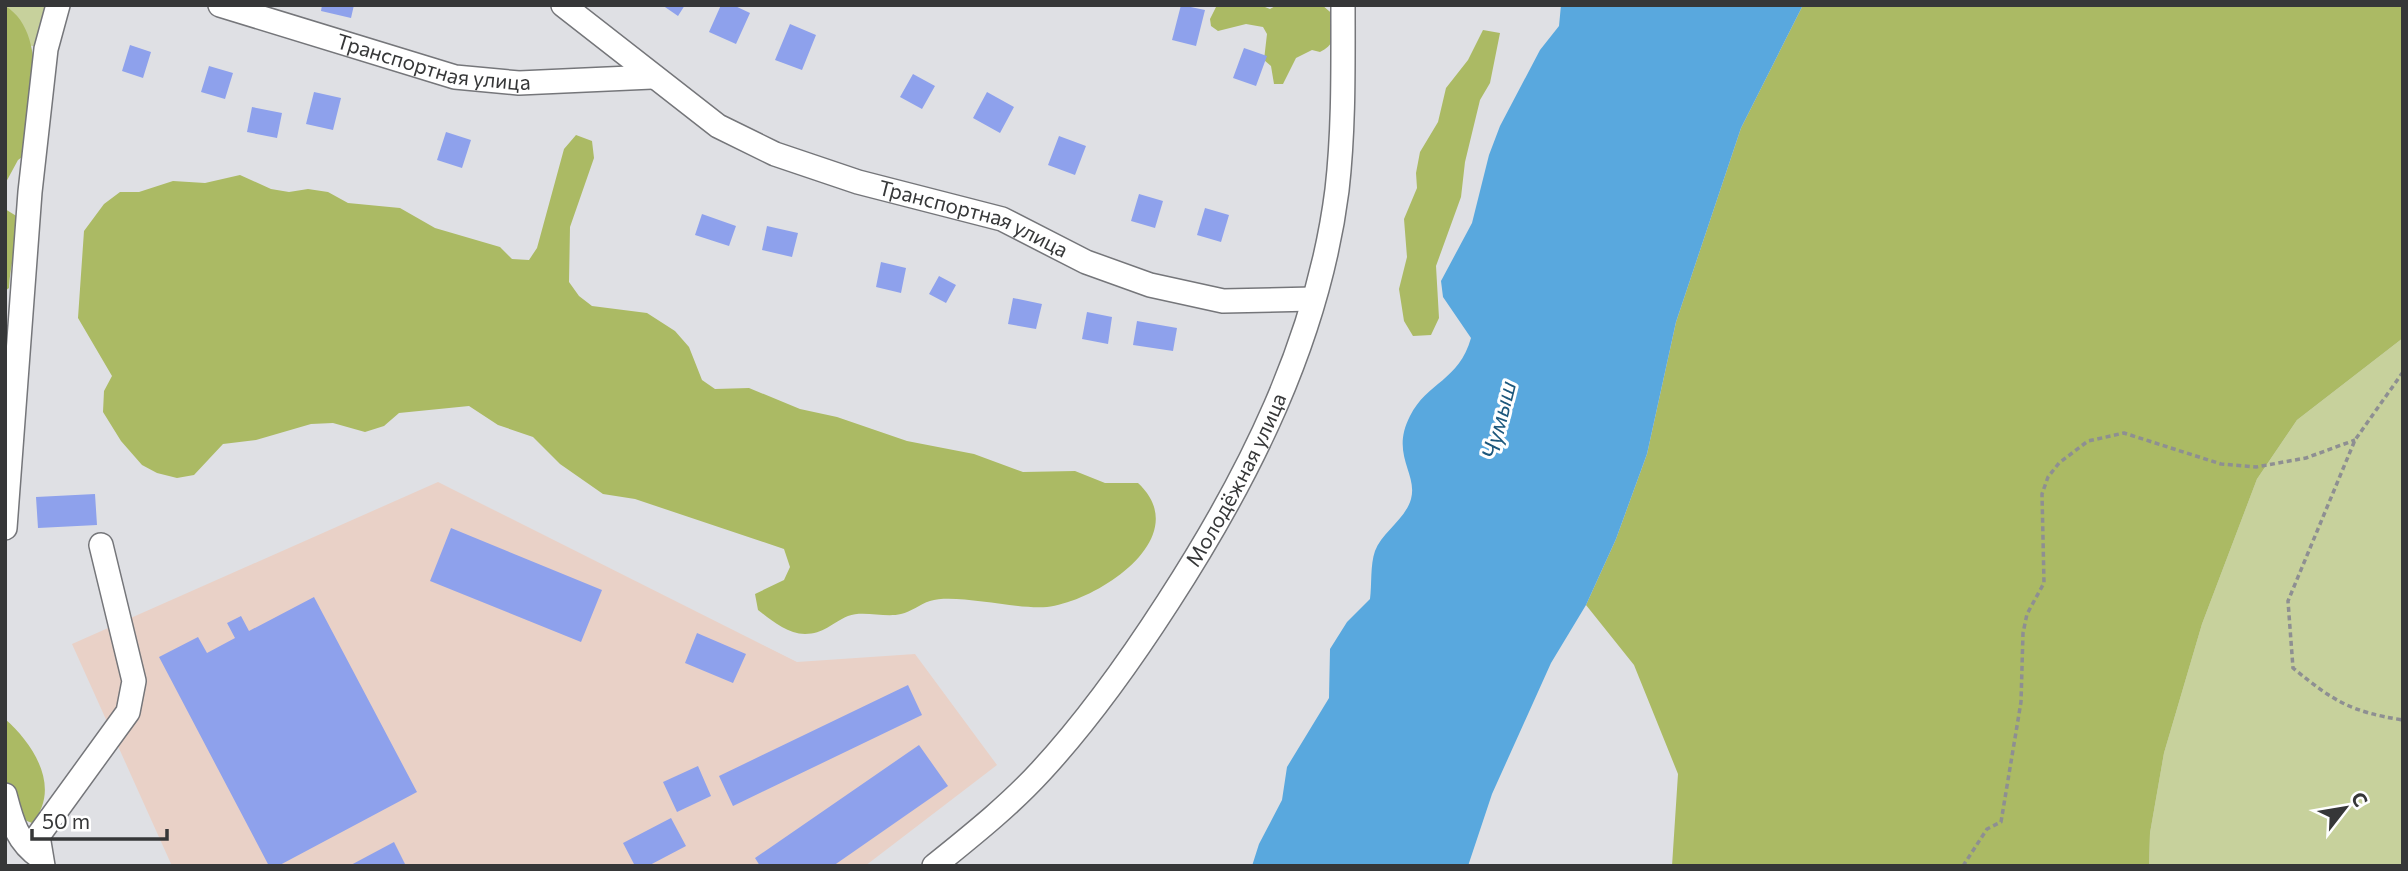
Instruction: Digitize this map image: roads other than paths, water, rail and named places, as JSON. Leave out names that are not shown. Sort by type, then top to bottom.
[{"type":"street","points":[[5,528],[30,192],[46,49],[58,5]]},
{"type":"street","name":"Транспортная улица","points":[[220,5],[455,77],[519,83],[652,77]]},
{"type":"street","name":"Транспортная улица","points":[[563,5],[718,126],[775,154],[858,182],[1002,219],[1087,262],[1150,285],[1223,301],[1313,299]]},
{"type":"street","name":"Молодёжная улица","points":[[934,866],[996,816],[1039,774],[1072,737],[1134,654],[1185,575],[1257,449],[1281,400],[1313,299],[1337,190],[1343,5]]},
{"type":"street","points":[[29,854],[38,836],[128,712],[134,681],[101,545]]},
{"type":"street","points":[[5,795],[15,830],[29,854]]},
{"type":"water","name":"Чумыш","points":[[1561,5],[1803,5],[1741,128],[1676,322],[1647,454],[1616,539],[1586,605],[1551,663],[1492,794],[1468,866],[1252,866],[1259,844],[1282,800],[1287,767],[1329,698],[1330,649],[1347,622],[1370,599],[1375,551],[1404,513],[1411,499],[1411,481],[1403,453],[1405,430],[1410,416],[1425,396],[1459,364],[1466,352],[1471,338],[1443,297],[1441,281],[1472,223],[1489,155],[1500,126],[1540,50],[1559,26]]}]
